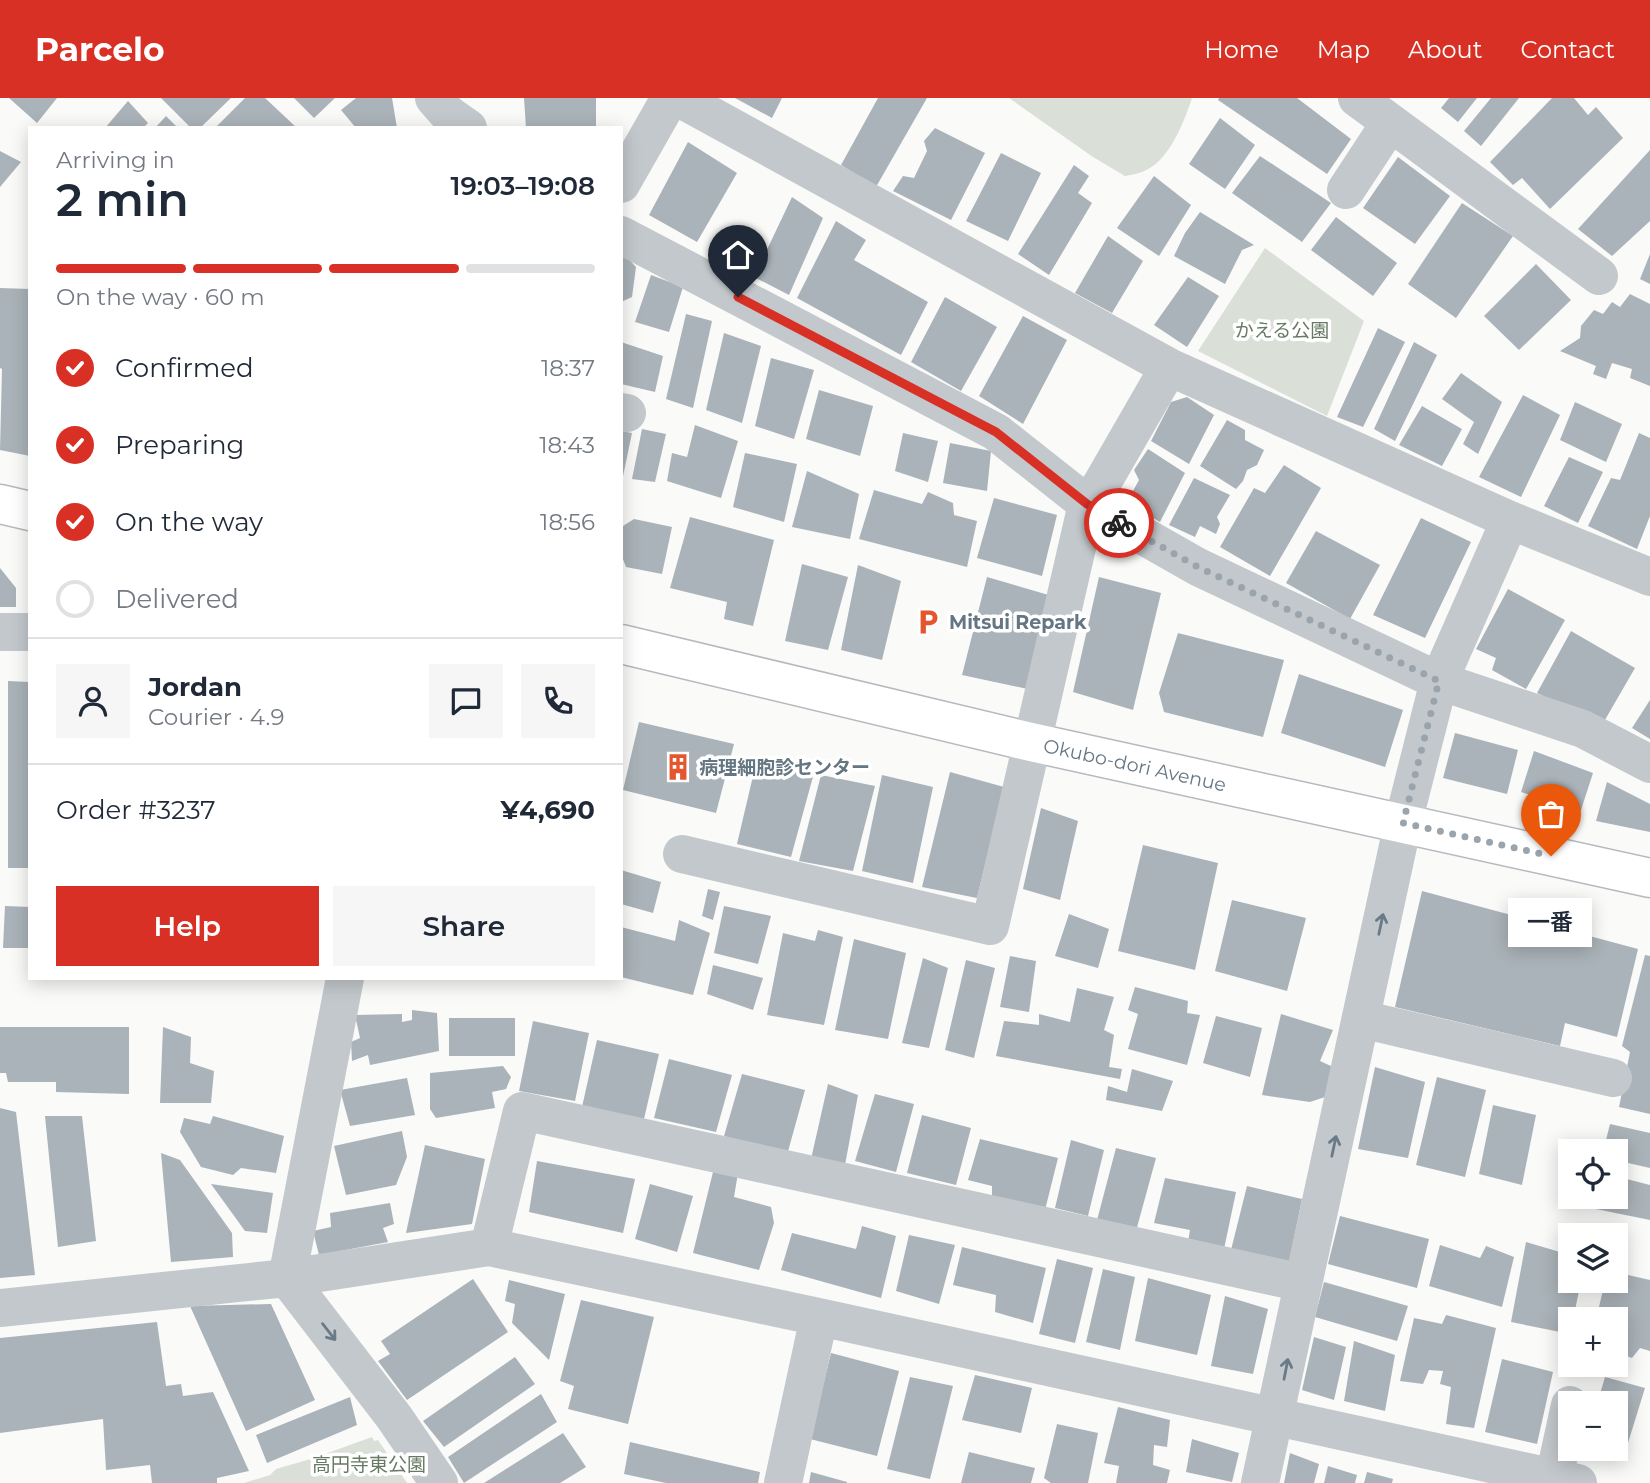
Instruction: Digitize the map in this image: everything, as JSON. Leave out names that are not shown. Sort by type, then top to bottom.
[{"type":"main road","points":[[0,504],[28,511]]},
{"type":"main road","name":"Okubo-dori Avenue","points":[[623,645],[1031,742],[1650,878]]},
{"type":"street","points":[[623,180],[670,98]]},
{"type":"street","points":[[679,98],[1169,367],[1510,520],[1650,576]]},
{"type":"street","points":[[1357,98],[1598,276]]},
{"type":"street","points":[[1346,190],[1390,123]]},
{"type":"street","points":[[623,236],[996,432],[1087,504],[1198,567],[1439,681],[1583,729],[1650,764]]},
{"type":"street","points":[[682,854],[990,926],[1087,504],[1101,485],[1169,367]]},
{"type":"street","points":[[1261,1483],[1403,823],[1439,681],[1510,520]]},
{"type":"street","points":[[0,632],[28,632]]},
{"type":"street","points":[[345,980],[287,1278],[394,1417],[439,1483]]},
{"type":"street","points":[[1361,1019],[1613,1078]]},
{"type":"street","points":[[489,1247],[522,1111],[1303,1283]]},
{"type":"street","points":[[0,1308],[287,1278],[489,1247],[1566,1480],[1567,1461]]},
{"type":"street","points":[[783,1483],[819,1317]]},
{"type":"green space","points":[[1009,98],[1192,98],[1174,141],[1160,160],[1142,172],[1125,176]]},
{"type":"green space","name":"かえる公園","points":[[1265,248],[1364,321],[1327,416],[1198,351]]},
{"type":"green space","name":"高円寺東公園","points":[[372,1437],[374,1441],[378,1440],[407,1483],[244,1483],[270,1475],[276,1469]]},
{"type":"building","points":[[9,98],[57,98],[37,123]]},
{"type":"building","points":[[161,98],[231,98],[202,126],[189,126]]},
{"type":"building","points":[[245,98],[265,98],[295,126],[217,126]]},
{"type":"building","points":[[294,98],[335,98],[314,118]]},
{"type":"building","points":[[356,98],[392,98],[397,126],[354,126],[341,110]]},
{"type":"building","points":[[524,98],[596,98],[596,126],[526,126]]},
{"type":"building","points":[[735,98],[782,98],[772,118]]},
{"type":"building","points":[[878,98],[927,98],[876,187],[841,165]]},
{"type":"building","points":[[1297,98],[1351,139],[1327,174],[1218,100]]},
{"type":"building","points":[[1449,98],[1477,98],[1458,122],[1441,108]]},
{"type":"building","points":[[1491,98],[1519,98],[1481,146],[1464,131]]},
{"type":"building","points":[[1552,98],[1574,98],[1588,115],[1596,107],[1623,138],[1550,209],[1522,178],[1513,185],[1490,162]]},
{"type":"building","points":[[128,101],[148,123],[145,126],[107,126]]},
{"type":"building","points":[[166,116],[176,126],[157,126]]},
{"type":"building","points":[[1220,118],[1255,145],[1225,189],[1189,164]]},
{"type":"building","points":[[935,128],[985,153],[951,220],[893,191],[903,176],[914,178],[927,151],[924,141]]},
{"type":"building","points":[[688,142],[737,173],[697,242],[649,215]]},
{"type":"building","points":[[1650,150],[1650,221],[1612,256],[1578,229]]},
{"type":"building","points":[[0,151],[21,162],[0,187]]},
{"type":"building","points":[[1001,153],[1041,173],[1008,241],[966,221]]},
{"type":"building","points":[[1260,156],[1331,203],[1302,242],[1232,193]]},
{"type":"building","points":[[1398,157],[1450,196],[1415,244],[1363,208]]},
{"type":"building","points":[[1074,165],[1089,176],[1078,193],[1092,203],[1049,275],[1018,254]]},
{"type":"building","points":[[1154,176],[1191,205],[1159,256],[1117,228]]},
{"type":"building","points":[[792,197],[823,218],[789,295],[754,277]]},
{"type":"building","points":[[1462,203],[1513,236],[1456,318],[1408,284]]},
{"type":"building","points":[[1200,212],[1254,245],[1242,250],[1225,284],[1174,256],[1185,233]]},
{"type":"building","points":[[1336,217],[1397,263],[1373,296],[1311,250]]},
{"type":"building","points":[[836,221],[866,240],[854,260],[928,302],[901,355],[797,298]]},
{"type":"building","points":[[1108,236],[1143,261],[1112,313],[1075,293]]},
{"type":"building","points":[[1650,254],[1650,284],[1640,279]]},
{"type":"building","points":[[623,255],[636,267],[632,297],[623,301]]},
{"type":"building","points":[[1536,264],[1571,300],[1519,350],[1484,316]]},
{"type":"building","points":[[651,275],[683,287],[669,332],[635,322]]},
{"type":"building","points":[[1188,277],[1219,296],[1187,347],[1154,325]]},
{"type":"building","points":[[0,288],[28,289],[28,456],[0,450]]},
{"type":"building","points":[[1630,294],[1650,304],[1650,386],[1630,378],[1632,369],[1612,363],[1606,379],[1593,374],[1596,366],[1560,351],[1580,338],[1581,326],[1594,310],[1603,314],[1612,302],[1620,307]]},
{"type":"building","points":[[945,297],[997,327],[961,391],[911,362]]},
{"type":"building","points":[[686,314],[712,321],[693,408],[666,399]]},
{"type":"building","points":[[1023,316],[1067,340],[1023,424],[979,396]]},
{"type":"building","points":[[1378,328],[1405,342],[1363,427],[1337,417]]},
{"type":"building","points":[[724,333],[761,346],[742,423],[706,410]]},
{"type":"building","points":[[1414,342],[1437,355],[1395,441],[1374,429]]},
{"type":"building","points":[[623,343],[663,356],[655,392],[623,384]]},
{"type":"building","points":[[771,358],[814,370],[794,439],[755,426]]},
{"type":"building","points":[[1461,373],[1502,402],[1478,454],[1463,444],[1474,422],[1442,399]]},
{"type":"building","points":[[819,390],[873,406],[860,456],[806,439]]},
{"type":"building","points":[[1523,395],[1560,415],[1521,497],[1479,477]]},
{"type":"building","points":[[1187,397],[1214,415],[1189,464],[1151,441],[1171,402]]},
{"type":"building","points":[[1575,402],[1622,424],[1606,462],[1560,440]]},
{"type":"building","points":[[1422,406],[1462,429],[1442,466],[1399,445]]},
{"type":"building","points":[[1227,420],[1245,430],[1245,440],[1264,450],[1257,465],[1247,470],[1236,489],[1200,466]]},
{"type":"building","points":[[695,425],[738,441],[721,498],[667,481],[672,453],[687,457]]},
{"type":"building","points":[[642,429],[666,434],[655,482],[632,479]]},
{"type":"building","points":[[623,431],[632,433],[623,476]]},
{"type":"building","points":[[903,433],[938,441],[928,482],[895,471]]},
{"type":"building","points":[[1639,433],[1650,438],[1650,516],[1637,549],[1588,526],[1611,478],[1620,480]]},
{"type":"building","points":[[950,443],[991,451],[987,491],[943,483]]},
{"type":"building","points":[[1148,449],[1185,473],[1160,522],[1127,502],[1139,480],[1134,470]]},
{"type":"building","points":[[745,453],[797,464],[784,522],[733,507]]},
{"type":"building","points":[[1569,457],[1603,472],[1578,523],[1544,506]]},
{"type":"building","points":[[1284,465],[1321,488],[1270,576],[1220,547],[1254,488],[1265,493]]},
{"type":"building","points":[[807,471],[859,494],[850,539],[792,527]]},
{"type":"building","points":[[1194,478],[1230,495],[1217,517],[1220,524],[1216,534],[1200,526],[1195,537],[1169,525]]},
{"type":"building","points":[[874,490],[922,504],[928,492],[953,503],[954,515],[977,521],[967,567],[859,539]]},
{"type":"building","points":[[994,498],[1057,515],[1042,576],[977,558]]},
{"type":"building","points":[[690,517],[774,540],[753,626],[724,619],[727,602],[670,588]]},
{"type":"building","points":[[1421,518],[1471,542],[1425,638],[1373,615]]},
{"type":"building","points":[[634,519],[672,527],[662,574],[626,567],[623,559],[623,526]]},
{"type":"building","points":[[1316,531],[1380,565],[1350,619],[1286,583]]},
{"type":"building","points":[[802,564],[848,577],[828,650],[785,641]]},
{"type":"building","points":[[858,565],[901,581],[882,660],[841,650]]},
{"type":"building","points":[[0,568],[16,588],[16,607],[0,607]]},
{"type":"building","points":[[987,577],[1052,596],[1028,689],[962,675]]},
{"type":"building","points":[[1099,577],[1161,593],[1133,710],[1073,692]]},
{"type":"building","points":[[1508,589],[1565,620],[1526,689],[1492,670],[1496,658],[1476,649]]},
{"type":"building","points":[[1571,631],[1635,668],[1602,725],[1537,693]]},
{"type":"building","points":[[1178,633],[1284,660],[1263,737],[1164,712],[1159,693]]},
{"type":"building","points":[[1299,674],[1403,710],[1385,767],[1281,733]]},
{"type":"building","points":[[8,681],[28,682],[28,868],[8,868]]},
{"type":"building","points":[[1650,700],[1650,739],[1632,728]]},
{"type":"building","name":"病理細胞診センター","points":[[639,722],[734,744],[716,813],[623,790]]},
{"type":"building","points":[[1455,733],[1518,750],[1507,794],[1443,778]]},
{"type":"building","points":[[1534,751],[1593,773],[1580,813],[1521,792]]},
{"type":"building","points":[[757,759],[814,773],[791,857],[737,844]]},
{"type":"building","points":[[950,772],[1004,787],[977,898],[922,887]]},
{"type":"building","name":"病理細胞診センター","points":[[821,775],[875,786],[853,871],[799,861]]},
{"type":"building","points":[[882,775],[933,787],[913,883],[862,871]]},
{"type":"building","points":[[1607,782],[1650,804],[1650,832],[1596,821]]},
{"type":"building","points":[[1041,808],[1078,821],[1060,900],[1023,889]]},
{"type":"building","points":[[1143,845],[1218,863],[1195,970],[1118,951]]},
{"type":"building","points":[[623,871],[661,882],[653,913],[623,905]]},
{"type":"building","points":[[708,889],[720,892],[713,920],[702,916]]},
{"type":"building","points":[[1422,891],[1638,949],[1617,1037],[1565,1023],[1560,1046],[1395,1007]]},
{"type":"building","points":[[1232,900],[1306,918],[1287,991],[1215,971]]},
{"type":"building","points":[[5,906],[28,907],[28,948],[3,948]]},
{"type":"building","points":[[724,906],[771,916],[758,964],[714,953]]},
{"type":"building","points":[[1069,914],[1109,929],[1098,968],[1055,956]]},
{"type":"building","points":[[679,920],[710,933],[693,995],[623,978],[623,928],[675,941]]},
{"type":"building","points":[[818,930],[843,937],[824,1025],[767,1015],[783,933],[815,941]]},
{"type":"building","points":[[854,939],[906,953],[888,1039],[835,1030]]},
{"type":"building","points":[[1645,955],[1650,956],[1650,1114],[1619,1107],[1630,1052],[1622,1046]]},
{"type":"building","points":[[1010,956],[1036,961],[1029,1012],[1000,1007]]},
{"type":"building","points":[[923,958],[948,968],[929,1048],[902,1043]]},
{"type":"building","points":[[966,960],[995,968],[974,1058],[945,1050]]},
{"type":"building","points":[[713,965],[763,978],[753,1010],[707,994]]},
{"type":"building","points":[[1135,987],[1188,1001],[1187,1013],[1200,1015],[1187,1065],[1128,1049],[1138,1014],[1128,1010]]},
{"type":"building","points":[[1077,988],[1114,997],[1104,1030],[1114,1035],[1109,1067],[1122,1069],[1120,1079],[996,1056],[1004,1021],[1039,1025],[1039,1014],[1070,1022]]},
{"type":"building","points":[[412,1010],[437,1013],[439,1051],[370,1065],[368,1055],[352,1061],[351,1042],[360,1038],[355,1015],[402,1014],[402,1022],[412,1020]]},
{"type":"building","points":[[1281,1014],[1333,1030],[1320,1061],[1333,1067],[1325,1097],[1310,1102],[1262,1095]]},
{"type":"building","points":[[1216,1016],[1262,1028],[1250,1077],[1203,1063]]},
{"type":"building","points":[[449,1018],[515,1018],[515,1056],[449,1056]]},
{"type":"building","points":[[533,1021],[589,1033],[575,1101],[519,1091]]},
{"type":"building","points":[[0,1027],[129,1027],[129,1094],[56,1092],[56,1082],[8,1082],[6,1073],[0,1073]]},
{"type":"building","points":[[163,1027],[191,1037],[190,1063],[214,1071],[211,1103],[160,1103]]},
{"type":"building","points":[[597,1040],[659,1054],[644,1119],[582,1107]]},
{"type":"building","points":[[669,1059],[732,1075],[716,1132],[654,1118]]},
{"type":"building","points":[[503,1066],[511,1077],[506,1089],[492,1092],[495,1108],[436,1118],[430,1109],[430,1073]]},
{"type":"building","points":[[1375,1067],[1425,1082],[1408,1158],[1358,1149]]},
{"type":"building","points":[[1132,1069],[1173,1081],[1162,1111],[1106,1100],[1108,1086],[1127,1092]]},
{"type":"building","points":[[742,1074],[805,1090],[787,1155],[724,1136]]},
{"type":"building","points":[[1437,1077],[1486,1090],[1465,1177],[1416,1165]]},
{"type":"building","points":[[407,1078],[415,1115],[350,1126],[340,1090]]},
{"type":"building","points":[[828,1084],[858,1095],[845,1165],[811,1159]]},
{"type":"building","points":[[875,1094],[914,1104],[896,1172],[855,1161]]},
{"type":"building","points":[[1493,1105],[1536,1115],[1522,1185],[1479,1174]]},
{"type":"building","points":[[0,1108],[16,1112],[35,1275],[0,1278]]},
{"type":"building","points":[[922,1115],[971,1128],[956,1185],[907,1173]]},
{"type":"building","points":[[45,1116],[82,1116],[96,1241],[58,1247]]},
{"type":"building","points":[[213,1116],[284,1136],[276,1173],[241,1168],[233,1175],[201,1167],[180,1132],[184,1118],[210,1124]]},
{"type":"building","points":[[1610,1124],[1650,1133],[1650,1168],[1628,1163],[1628,1139],[1606,1139]]},
{"type":"building","points":[[402,1131],[407,1157],[396,1185],[346,1195],[334,1146]]},
{"type":"building","points":[[980,1139],[1058,1158],[1045,1210],[992,1198],[992,1186],[968,1180]]},
{"type":"building","points":[[1071,1140],[1104,1150],[1088,1216],[1055,1208]]},
{"type":"building","points":[[425,1145],[485,1159],[472,1224],[406,1233]]},
{"type":"building","points":[[1116,1148],[1156,1158],[1136,1231],[1096,1224]]},
{"type":"building","points":[[161,1153],[180,1160],[232,1233],[233,1257],[171,1262]]},
{"type":"building","points":[[537,1161],[635,1179],[623,1233],[529,1212]]},
{"type":"building","points":[[714,1168],[738,1173],[734,1197],[771,1207],[774,1223],[759,1270],[693,1253]]},
{"type":"building","points":[[1165,1178],[1236,1192],[1224,1249],[1188,1242],[1190,1230],[1154,1223]]},
{"type":"building","points":[[1628,1179],[1650,1185],[1650,1220],[1596,1209],[1628,1209]]},
{"type":"building","points":[[211,1184],[273,1193],[267,1233],[245,1231]]},
{"type":"building","points":[[650,1184],[693,1196],[677,1252],[635,1239]]},
{"type":"building","points":[[1247,1186],[1302,1199],[1289,1263],[1231,1250]]},
{"type":"building","points":[[390,1203],[394,1224],[383,1228],[388,1242],[319,1255],[313,1231],[331,1227],[330,1213]]},
{"type":"building","points":[[1340,1216],[1429,1239],[1417,1288],[1328,1264]]},
{"type":"building","points":[[862,1226],[896,1236],[881,1298],[781,1270],[792,1233],[856,1249]]},
{"type":"building","points":[[909,1235],[955,1245],[939,1304],[896,1291]]},
{"type":"building","points":[[1526,1242],[1558,1251],[1558,1293],[1579,1293],[1576,1307],[1558,1307],[1558,1332],[1511,1322]]},
{"type":"building","points":[[1440,1245],[1480,1258],[1486,1246],[1514,1257],[1502,1307],[1429,1286]]},
{"type":"building","points":[[962,1247],[1046,1268],[1033,1323],[995,1312],[996,1295],[953,1285]]},
{"type":"building","points":[[1057,1259],[1093,1268],[1075,1343],[1039,1334]]},
{"type":"building","points":[[1103,1269],[1135,1277],[1120,1350],[1086,1342]]},
{"type":"building","points":[[1628,1275],[1650,1280],[1650,1351],[1640,1348],[1632,1358],[1628,1357],[1628,1307],[1599,1307],[1602,1293],[1628,1293]]},
{"type":"building","points":[[1148,1278],[1211,1295],[1197,1355],[1135,1341]]},
{"type":"building","points":[[473,1279],[508,1332],[407,1400],[378,1361],[390,1354],[381,1341]]},
{"type":"building","points":[[509,1280],[565,1294],[549,1360],[512,1323],[515,1304],[505,1301]]},
{"type":"building","points":[[1324,1282],[1408,1306],[1397,1341],[1315,1317]]},
{"type":"building","points":[[1225,1296],[1268,1309],[1253,1374],[1211,1366]]},
{"type":"building","points":[[581,1300],[654,1317],[628,1424],[568,1409],[574,1386],[560,1381]]},
{"type":"building","points":[[271,1304],[315,1400],[246,1431],[190,1306]]},
{"type":"building","points":[[1446,1315],[1496,1328],[1474,1428],[1446,1424],[1451,1387],[1440,1384],[1443,1371],[1429,1370],[1423,1384],[1400,1381],[1414,1318],[1442,1324]]},
{"type":"building","points":[[157,1322],[166,1386],[181,1384],[183,1396],[213,1392],[249,1471],[217,1478],[217,1483],[152,1483],[150,1465],[106,1470],[103,1419],[0,1433],[0,1338]]},
{"type":"building","points":[[1314,1337],[1346,1347],[1334,1400],[1302,1390]]},
{"type":"building","points":[[1354,1341],[1395,1355],[1385,1411],[1344,1401]]},
{"type":"building","points":[[831,1353],[899,1371],[877,1456],[810,1439]]},
{"type":"building","points":[[515,1357],[535,1384],[444,1447],[423,1421]]},
{"type":"building","points":[[1502,1359],[1553,1372],[1537,1444],[1485,1432]]},
{"type":"building","points":[[975,1375],[1032,1388],[1021,1433],[962,1420]]},
{"type":"building","points":[[910,1377],[953,1386],[930,1479],[887,1469]]},
{"type":"building","points":[[1605,1377],[1645,1388],[1628,1443],[1628,1391],[1601,1391]]},
{"type":"building","points":[[541,1394],[557,1422],[464,1483],[448,1457]]},
{"type":"building","points":[[350,1397],[357,1425],[267,1463],[256,1435]]},
{"type":"building","points":[[1118,1407],[1170,1420],[1167,1447],[1154,1445],[1153,1465],[1170,1470],[1167,1483],[1116,1483],[1119,1466],[1104,1463]]},
{"type":"building","points":[[1057,1424],[1098,1433],[1088,1483],[1051,1483],[1044,1478]]},
{"type":"building","points":[[563,1433],[586,1467],[560,1483],[484,1483]]},
{"type":"building","points":[[1192,1439],[1239,1453],[1232,1482],[1186,1472]]},
{"type":"building","points":[[630,1442],[760,1472],[758,1483],[666,1483],[624,1474]]},
{"type":"building","points":[[969,1452],[1035,1468],[1031,1483],[961,1483]]},
{"type":"building","points":[[1290,1453],[1319,1464],[1314,1483],[1284,1483]]},
{"type":"building","points":[[1328,1466],[1357,1475],[1355,1483],[1324,1483]]},
{"type":"building","points":[[811,1472],[847,1482],[847,1483],[809,1483]]},
{"type":"building","points":[[1367,1472],[1393,1479],[1392,1483],[1364,1483]]},
{"type":"way so far","points":[[1119,523],[1198,567],[1439,681],[1403,823],[1551,856]]},
{"type":"place","name":"Mitsui Repark","points":[[928,622]]},
{"type":"place","name":"病理細胞診センター","points":[[678,767]]},
{"type":"place","name":"一番","points":[[1551,856]]},
{"type":"route","points":[[738,297],[996,432],[1087,504],[1119,523]]}]
